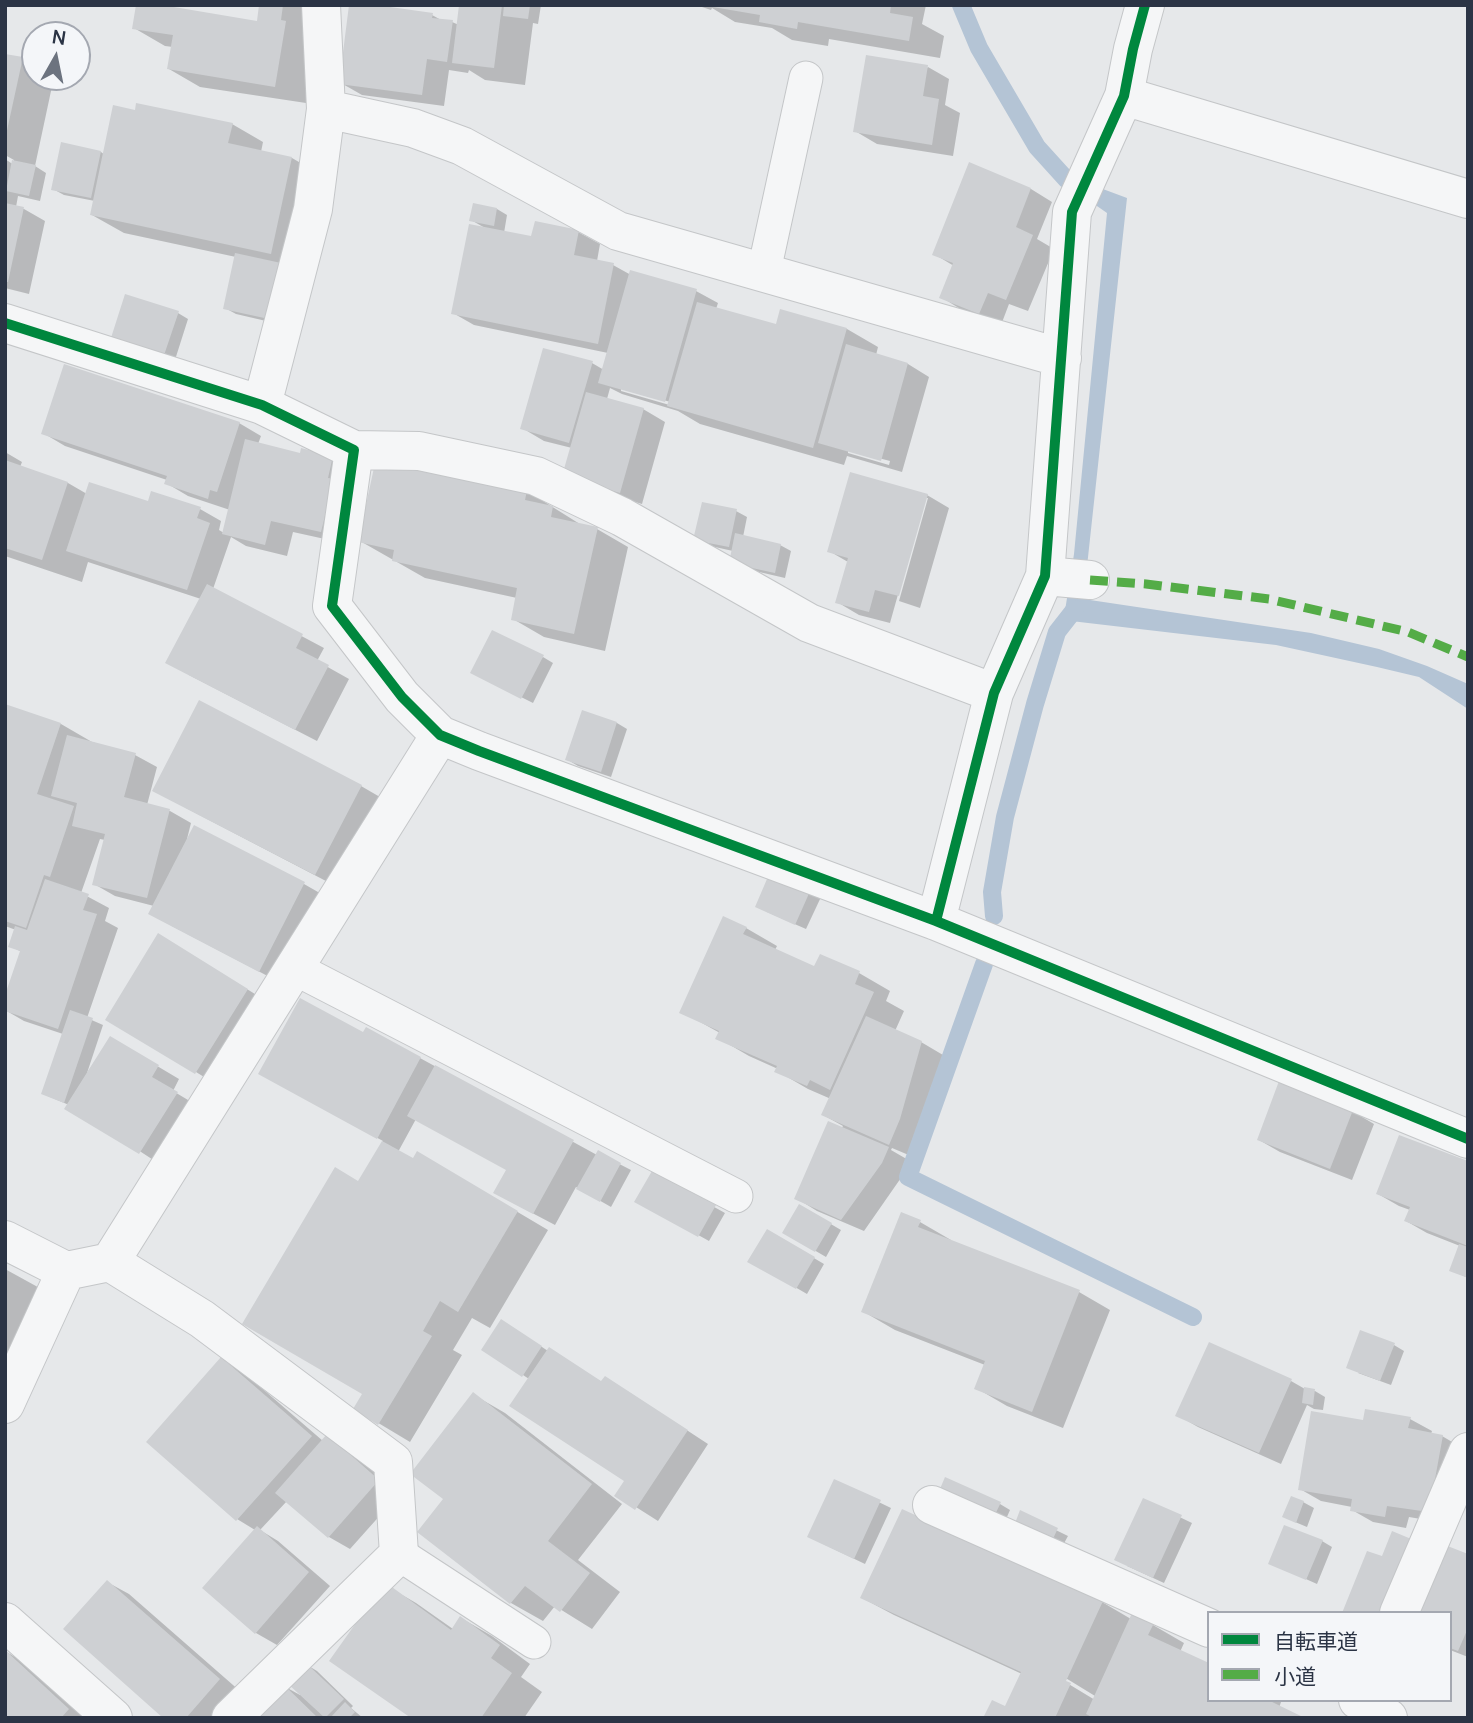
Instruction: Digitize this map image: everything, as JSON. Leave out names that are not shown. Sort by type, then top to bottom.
[{"type":"street","points":[[262,405],[313,209],[326,109],[321,5]]},
{"type":"street","points":[[936,921],[994,693],[1066,578],[1062,358],[1072,212],[1124,96],[1145,5]]},
{"type":"street","points":[[1124,96],[1468,199]]},
{"type":"street","points":[[326,109],[413,128],[462,146],[618,231],[1062,358]]},
{"type":"street","points":[[5,323],[262,405],[354,450],[419,451],[536,477],[622,517],[808,623],[994,693]]},
{"type":"street","points":[[354,450],[332,606],[402,696],[440,735],[936,921],[1468,1139]]},
{"type":"street","points":[[110,1262],[440,735]]},
{"type":"street","points":[[5,1240],[66,1271],[110,1262],[202,1319],[393,1462],[399,1555],[231,1718]]},
{"type":"street","points":[[5,1404],[66,1271]]},
{"type":"street","points":[[1400,1611],[1468,1452]]},
{"type":"street","points":[[932,1505],[1207,1627]]},
{"type":"street","points":[[5,1622],[114,1718]]},
{"type":"lane","points":[[764,271],[806,78]]},
{"type":"lane","points":[[295,968],[736,1196]]},
{"type":"lane","points":[[399,1555],[534,1642]]},
{"type":"water","points":[[1068,176],[1127,198],[1084,594],[1090,600],[1311,633],[1379,649],[1468,684],[1468,709],[1419,677],[1377,667],[1276,645],[1071,621],[1064,617],[1074,554],[1107,213],[1064,183]]},
{"type":"building","points":[[136,5],[162,5],[257,21],[259,5],[283,5],[281,20],[286,21],[275,87],[167,69],[173,35],[132,29]]},
{"type":"building","points":[[349,5],[376,5],[433,13],[432,18],[453,20],[447,62],[427,59],[422,95],[339,84]]},
{"type":"building","points":[[459,5],[502,5],[494,68],[452,63]]},
{"type":"building","points":[[504,5],[530,5],[528,19],[503,16]]},
{"type":"building","points":[[713,5],[891,5],[890,13],[913,17],[909,41],[798,22],[797,29],[759,22],[760,15]]},
{"type":"building","points":[[5,54],[21,57],[21,66],[5,135]]},
{"type":"building","points":[[866,55],[928,65],[923,96],[939,99],[932,145],[853,132]]},
{"type":"building","points":[[136,103],[233,123],[228,143],[292,157],[271,254],[90,215],[113,105],[135,110]]},
{"type":"building","points":[[61,142],[101,151],[91,198],[51,190]]},
{"type":"building","points":[[12,160],[36,165],[29,196],[6,191]]},
{"type":"building","points":[[969,162],[1031,188],[1016,227],[1033,235],[1006,300],[988,293],[979,314],[939,298],[953,263],[932,255]]},
{"type":"building","points":[[5,203],[24,207],[8,282],[5,282]]},
{"type":"building","points":[[473,203],[497,208],[494,226],[469,221]]},
{"type":"building","points":[[535,221],[579,230],[574,255],[614,263],[598,344],[451,314],[469,224],[531,236]]},
{"type":"building","points":[[235,253],[281,263],[269,319],[223,309]]},
{"type":"building","points":[[630,270],[697,289],[665,402],[598,383]]},
{"type":"building","points":[[125,294],[179,311],[163,358],[110,341]]},
{"type":"building","points":[[697,302],[776,324],[780,309],[847,328],[813,448],[667,406]]},
{"type":"building","points":[[846,344],[908,363],[881,461],[818,443]]},
{"type":"building","points":[[543,348],[593,361],[569,443],[520,429]]},
{"type":"building","points":[[64,364],[240,422],[217,492],[210,490],[208,499],[164,484],[167,476],[41,434]]},
{"type":"building","points":[[586,392],[644,408],[620,493],[562,476]]},
{"type":"building","points":[[245,439],[300,453],[301,448],[333,456],[328,478],[334,479],[321,532],[271,521],[265,545],[222,534]]},
{"type":"building","points":[[5,460],[68,482],[42,560],[5,548]]},
{"type":"building","points":[[375,463],[416,471],[416,465],[527,490],[525,500],[553,506],[551,517],[598,527],[574,634],[511,620],[517,588],[392,561],[394,550],[358,542]]},
{"type":"building","points":[[850,472],[928,494],[899,596],[875,590],[869,612],[835,603],[848,558],[827,552]]},
{"type":"building","points":[[89,482],[148,501],[151,491],[201,507],[197,518],[210,523],[187,590],[66,551]]},
{"type":"building","points":[[702,502],[737,509],[729,547],[693,540]]},
{"type":"building","points":[[735,533],[781,544],[775,573],[729,563]]},
{"type":"building","points":[[207,584],[303,634],[296,648],[329,665],[295,730],[165,663]]},
{"type":"building","points":[[492,630],[544,655],[521,699],[470,673]]},
{"type":"building","points":[[199,700],[362,785],[315,875],[152,791]]},
{"type":"building","points":[[5,704],[61,723],[37,794],[74,806],[50,877],[44,875],[26,928],[5,921]]},
{"type":"building","points":[[582,710],[617,722],[601,772],[565,760]]},
{"type":"building","points":[[67,735],[136,753],[124,797],[170,809],[147,898],[92,885],[105,834],[72,826],[77,803],[51,796]]},
{"type":"building","points":[[194,825],[305,882],[259,972],[148,914]]},
{"type":"building","points":[[770,872],[811,889],[795,925],[755,907]]},
{"type":"building","points":[[45,879],[89,894],[83,910],[97,914],[58,1029],[5,1011],[5,995],[20,951],[8,947],[15,926],[27,930]]},
{"type":"building","points":[[723,916],[747,927],[743,934],[814,966],[820,954],[860,971],[855,984],[874,992],[830,1090],[810,1080],[807,1086],[774,1072],[777,1066],[715,1039],[719,1031],[679,1013]]},
{"type":"building","points":[[158,933],[248,989],[195,1074],[105,1020]]},
{"type":"building","points":[[300,998],[363,1032],[366,1027],[421,1057],[377,1139],[258,1074]]},
{"type":"building","points":[[70,1010],[93,1018],[64,1103],[41,1094]]},
{"type":"building","points":[[866,1016],[922,1041],[900,1119],[889,1145],[821,1115]]},
{"type":"building","points":[[110,1036],[159,1065],[152,1077],[178,1092],[139,1154],[64,1109]]},
{"type":"building","points":[[435,1065],[574,1140],[533,1214],[493,1193],[506,1170],[407,1116]]},
{"type":"building","points":[[1279,1081],[1353,1110],[1330,1169],[1257,1140]]},
{"type":"building","points":[[828,1121],[889,1147],[882,1163],[841,1220],[794,1199]]},
{"type":"building","points":[[1399,1135],[1468,1161],[1468,1246],[1404,1221],[1410,1207],[1376,1194]]},
{"type":"building","points":[[382,1141],[413,1158],[417,1151],[518,1211],[458,1312],[440,1301],[423,1331],[432,1336],[378,1425],[353,1409],[362,1394],[242,1324],[335,1167],[358,1181]]},
{"type":"building","points":[[598,1150],[621,1163],[600,1202],[576,1189]]},
{"type":"building","points":[[652,1171],[716,1205],[698,1237],[634,1202]]},
{"type":"building","points":[[799,1204],[832,1223],[815,1252],[782,1233]]},
{"type":"building","points":[[901,1212],[921,1220],[918,1227],[1080,1290],[1032,1412],[974,1389],[985,1361],[861,1312]]},
{"type":"building","points":[[767,1229],[815,1257],[796,1289],[747,1262]]},
{"type":"building","points":[[1459,1244],[1468,1247],[1468,1278],[1449,1271]]},
{"type":"building","points":[[501,1319],[542,1346],[522,1377],[481,1350]]},
{"type":"building","points":[[1360,1330],[1395,1343],[1380,1381],[1346,1368]]},
{"type":"building","points":[[1209,1342],[1292,1379],[1259,1453],[1175,1416]]},
{"type":"building","points":[[549,1347],[601,1381],[605,1376],[688,1430],[635,1510],[614,1496],[624,1481],[509,1406]]},
{"type":"building","points":[[221,1357],[312,1436],[236,1521],[146,1442]]},
{"type":"building","points":[[1304,1387],[1315,1389],[1313,1405],[1302,1403]]},
{"type":"building","points":[[473,1392],[592,1484],[548,1541],[590,1573],[560,1612],[525,1586],[510,1604],[417,1532],[443,1499],[410,1474]]},
{"type":"building","points":[[1365,1409],[1411,1417],[1408,1428],[1443,1435],[1429,1512],[1387,1506],[1385,1517],[1350,1511],[1352,1499],[1298,1490],[1311,1411],[1363,1420]]},
{"type":"building","points":[[327,1434],[379,1480],[328,1538],[275,1493]]},
{"type":"building","points":[[945,1477],[1001,1502],[992,1521],[937,1496]]},
{"type":"building","points":[[834,1479],[881,1500],[854,1559],[807,1537]]},
{"type":"building","points":[[1291,1496],[1304,1501],[1296,1523],[1282,1517]]},
{"type":"building","points":[[1143,1498],[1182,1515],[1153,1578],[1114,1560]]},
{"type":"building","points":[[902,1509],[1103,1601],[1066,1681],[1071,1683],[1055,1718],[983,1718],[992,1700],[1005,1706],[1021,1672],[860,1598]]},
{"type":"building","points":[[1020,1510],[1058,1528],[1051,1543],[1014,1526]]},
{"type":"building","points":[[1284,1525],[1323,1540],[1306,1580],[1268,1564]]},
{"type":"building","points":[[257,1526],[309,1572],[255,1634],[202,1588]]},
{"type":"building","points":[[1392,1531],[1416,1541],[1388,1611],[1343,1611],[1367,1551],[1382,1556]]},
{"type":"building","points":[[1445,1545],[1468,1554],[1468,1628],[1458,1651],[1452,1649],[1452,1611],[1419,1611]]},
{"type":"building","points":[[107,1580],[220,1679],[186,1718],[163,1718],[63,1629]]},
{"type":"building","points":[[385,1582],[451,1630],[460,1616],[500,1645],[491,1658],[512,1673],[481,1718],[411,1718],[329,1661]]},
{"type":"building","points":[[1132,1613],[1154,1623],[1148,1635],[1207,1662],[1207,1702],[1272,1702],[1305,1718],[1094,1718],[1086,1714]]},
{"type":"building","points":[[5,1650],[69,1709],[61,1718],[5,1718]]},
{"type":"building","points":[[306,1663],[344,1699],[325,1718],[287,1683]]},
{"type":"building","points":[[281,1682],[318,1718],[247,1718]]},
{"type":"building","points":[[345,1702],[355,1712],[349,1718],[330,1718]]},
{"type":"waterway","points":[[961,5],[979,48],[1037,147],[1066,179],[1086,191]]},
{"type":"waterway","points":[[994,916],[992,892],[1005,817],[1057,632],[1075,609]]},
{"type":"waterway","points":[[984,964],[908,1177],[1193,1317]]},
{"type":"marked path","points":[[1090,580],[1269,599],[1408,632],[1468,657]]},
{"type":"cycle path","points":[[936,921],[994,693],[1045,576],[1072,212],[1124,96],[1145,5]]},
{"type":"cycle path","points":[[5,323],[262,405],[354,450],[332,606],[402,697],[440,735],[936,921],[1468,1139]]}]
